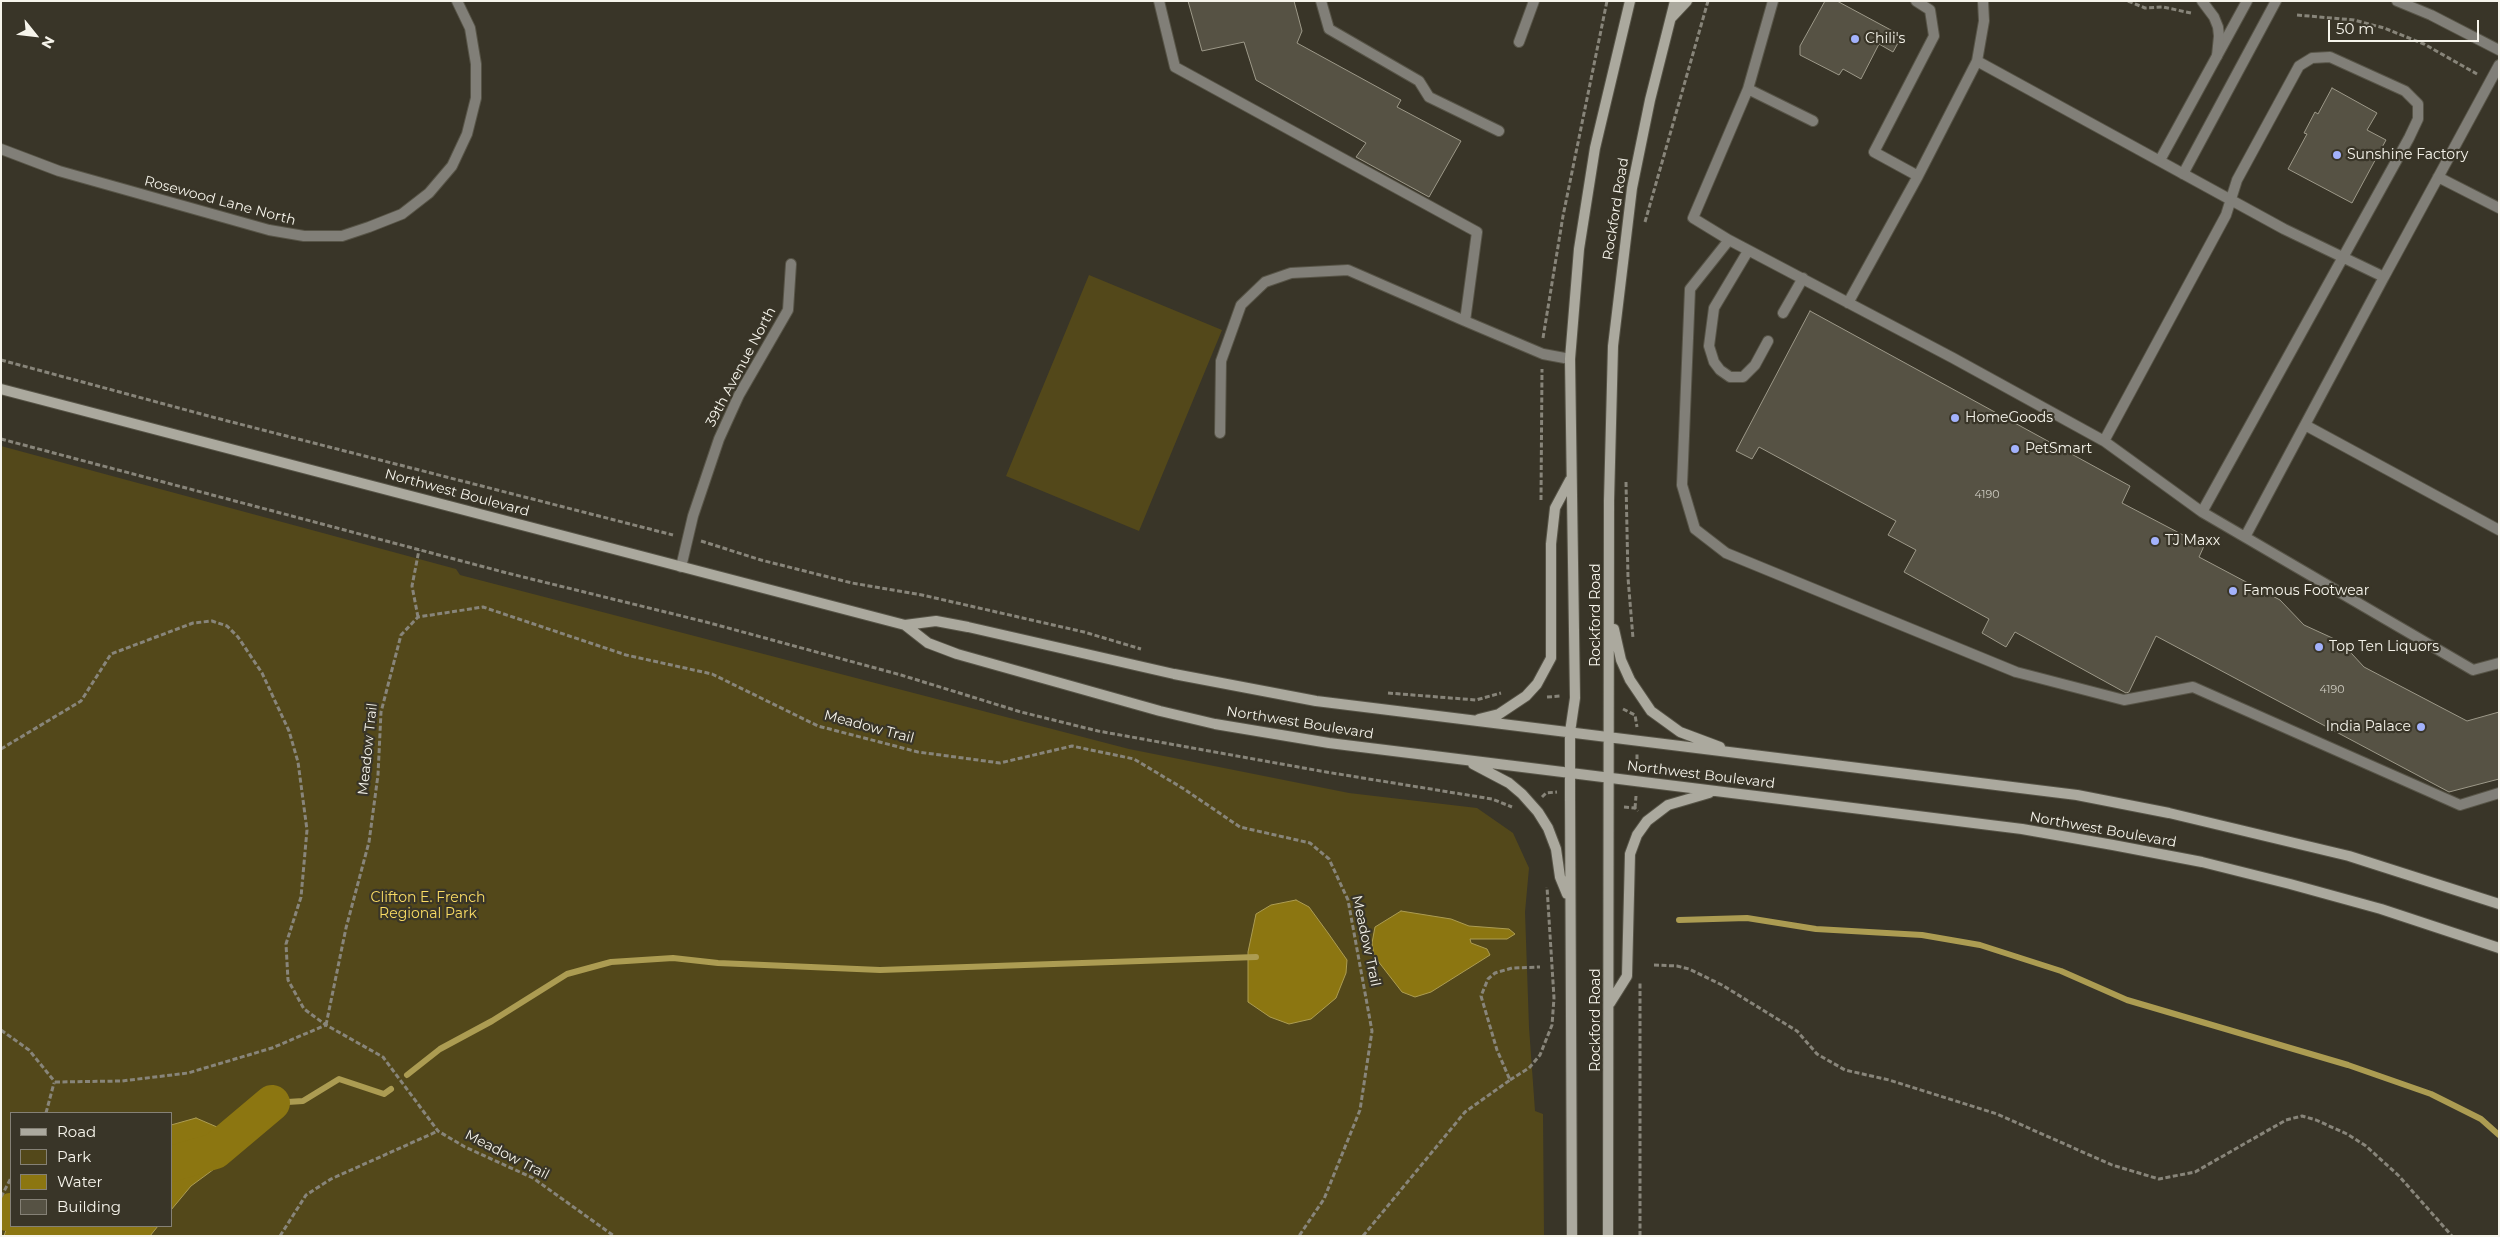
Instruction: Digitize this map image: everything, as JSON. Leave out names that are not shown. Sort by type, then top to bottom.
[{"type":"main road","name":"Rockford Road","points":[[1572,1236],[1570,732],[1575,698],[1570,359],[1580,249],[1595,148],[1630,1]]},
{"type":"main road","name":"Rockford Road","points":[[1608,1236],[1610,413],[1618,297],[1633,180],[1650,100],[1668,36],[1669,21],[1676,1]]},
{"type":"main road","points":[[1669,21],[1687,1]]},
{"type":"main road","name":"Northwest Boulevard","points":[[1,389],[905,625],[936,621],[1263,692],[1465,720],[1937,776],[2077,795],[2169,813],[2349,856],[2499,904]]},
{"type":"main road","points":[[1465,720],[1488,717],[1514,705],[1537,684],[1546,670],[1551,658],[1553,582],[1551,544],[1555,508],[1571,480]]},
{"type":"main road","points":[[1609,604],[1621,660],[1630,680],[1651,711],[1680,732],[1735,753]]},
{"type":"main road","name":"Northwest Boulevard","points":[[905,625],[928,643],[957,654],[1160,711],[1215,724],[1329,744],[2022,829],[2184,859],[2290,884],[2372,907],[2499,948]]},
{"type":"main road","points":[[1465,761],[1509,783],[1538,812],[1548,828],[1556,848],[1560,877],[1570,900]]},
{"type":"main road","points":[[1610,1004],[1627,976],[1630,854],[1637,835],[1647,821],[1668,805],[1716,791]]},
{"type":"street","name":"Rosewood Lane North","points":[[1,150],[59,171],[269,230],[304,236],[342,236],[370,227],[402,214],[429,193],[452,166],[467,134],[476,98],[476,64],[470,28],[457,1]]},
{"type":"street","points":[[1159,1],[1175,67],[1477,232],[1465,321]]},
{"type":"street","points":[[1320,1],[1329,30],[1419,81],[1429,97],[1499,131]]},
{"type":"street","points":[[1519,42],[1534,1]]},
{"type":"street","points":[[1773,1],[1748,89],[1693,218],[1729,240],[2104,441],[2202,512],[2473,670],[2499,663]]},
{"type":"street","points":[[1916,1],[1930,10],[1934,36],[1874,152],[1918,176]]},
{"type":"street","points":[[1848,303],[1918,176],[1977,61],[1984,21],[1983,1]]},
{"type":"street","points":[[2202,1],[2214,17],[2218,27],[2220,36],[2217,56]]},
{"type":"street","points":[[2160,160],[2247,1]]},
{"type":"street","points":[[2183,174],[2276,1]]},
{"type":"street","points":[[2397,1],[2431,15],[2499,50]]},
{"type":"street","points":[[2104,441],[2226,215],[2237,180],[2298,66],[2312,58],[2330,57],[2405,91],[2418,104],[2418,119],[2384,188],[2342,258],[2202,512]]},
{"type":"street","points":[[1977,61],[2183,174],[2342,258],[2384,278]]},
{"type":"street","points":[[2245,537],[2499,65]]},
{"type":"street","points":[[1748,89],[1813,121]]},
{"type":"street","points":[[2438,176],[2499,208]]},
{"type":"street","points":[[1729,240],[1690,289],[1682,485],[1695,529],[1726,553],[2016,672],[2124,700],[2193,687],[2460,805],[2499,793]]},
{"type":"street","points":[[1748,250],[1714,308],[1709,346],[1714,362],[1720,370],[1730,377],[1743,377],[1755,365],[1768,341]]},
{"type":"street","name":"39th Avenue North","points":[[681,567],[688,537],[719,439],[739,395],[788,310],[792,264]]},
{"type":"street","points":[[1220,433],[1221,361],[1242,305],[1265,282],[1291,272],[1348,270],[1542,354],[1570,359]]},
{"type":"street","points":[[1783,314],[1803,278]]},
{"type":"street","points":[[2305,425],[2499,530]]},
{"type":"path","points":[[1643,229],[1708,1]]},
{"type":"path","points":[[2128,1],[2145,8],[2163,7],[2196,15]]},
{"type":"path","points":[[2297,15],[2354,20],[2407,36],[2446,55],[2490,82]]},
{"type":"path","points":[[1,360],[662,534],[688,537],[761,560],[852,583],[922,595],[1084,632],[1143,650]]},
{"type":"path","points":[[1,439],[419,550],[706,622],[901,675],[1021,712],[1098,731],[1326,772],[1492,799],[1518,811]]},
{"type":"path","points":[[1626,480],[1628,578],[1634,646]]},
{"type":"path","points":[[418,617],[412,586],[419,550]]},
{"type":"path","name":"Meadow Trail","points":[[326,1024],[346,928],[369,842],[378,775],[381,712],[401,634],[418,617],[483,607],[626,656],[712,674],[818,726],[918,752],[1000,762],[1072,746],[1134,759],[1184,789],[1240,827],[1310,843],[1328,859],[1348,900],[1372,1031],[1360,1110],[1324,1199],[1299,1236]]},
{"type":"path","points":[[1,749],[81,701],[111,654],[193,623],[212,621],[227,626],[238,637],[262,673],[289,731],[298,762],[307,830],[301,897],[286,944],[288,980],[304,1009],[383,1057],[438,1131],[331,1179],[306,1195],[280,1236]]},
{"type":"path","points":[[1385,693],[1476,700],[1507,691]]},
{"type":"path","points":[[1610,805],[1635,808],[1638,723],[1635,715],[1625,709]]},
{"type":"path","points":[[1546,793],[1570,795]]},
{"type":"path","points":[[1363,1236],[1465,1112],[1529,1068],[1540,1055],[1552,1025],[1554,998],[1547,885]]},
{"type":"path","points":[[1654,966],[1677,966],[1689,969],[1722,984],[1797,1031],[1817,1054],[1845,1070],[1889,1080],[1997,1114],[2112,1165],[2158,1179],[2195,1172],[2286,1120],[2302,1116],[2316,1120],[2347,1134],[2366,1146],[2399,1176],[2452,1236]]},
{"type":"path","points":[[1510,1080],[1497,1050],[1481,996],[1488,979],[1495,973],[1512,968],[1540,967]]},
{"type":"path","points":[[1640,977],[1640,1236]]},
{"type":"path","points":[[54,1082],[122,1081],[188,1073],[272,1048],[326,1024]]},
{"type":"path","points":[[1,1030],[29,1050],[54,1082]]},
{"type":"path","points":[[46,1112],[54,1082]]},
{"type":"path","name":"Meadow Trail","points":[[438,1131],[465,1147],[533,1178],[614,1236]]},
{"type":"path","points":[[1,1197],[10,1180]]},
{"type":"green space","points":[[1089,275],[1222,330],[1139,531],[1006,476]]},
{"type":"green space","name":"Clifton E. French Regional Park","points":[[1,446],[456,569],[460,575],[1129,749],[1349,793],[1477,808],[1513,833],[1529,868],[1525,912],[1529,1027],[1535,1111],[1543,1114],[1544,1236],[1,1236]]},
{"type":"water","points":[[1296,900],[1309,907],[1347,960],[1346,973],[1336,998],[1311,1019],[1289,1024],[1270,1017],[1248,1002],[1248,952],[1256,914],[1271,905]]},
{"type":"water","points":[[1401,911],[1451,919],[1469,926],[1509,929],[1515,934],[1507,939],[1470,939],[1471,943],[1487,949],[1490,955],[1431,992],[1415,997],[1402,992],[1374,956],[1372,943],[1375,927]]},
{"type":"water","points":[[196,1118],[224,1130],[242,1120],[258,1132],[244,1147],[191,1186],[172,1209],[172,1125]]},
{"type":"water","points":[[10,1218],[10,1227],[157,1227],[150,1236],[4,1236]]},
{"type":"building","points":[[1188,1],[1294,1],[1302,31],[1297,43],[1401,100],[1397,107],[1461,141],[1429,197],[1356,157],[1366,143],[1256,80],[1244,42],[1202,51]]},
{"type":"building","name":"Chili's","points":[[1825,1],[1837,1],[1902,36],[1893,52],[1879,44],[1861,79],[1843,69],[1839,75],[1800,55],[1800,46]]},
{"type":"building","name":"Sunshine Factory","points":[[2332,88],[2377,113],[2367,130],[2386,140],[2352,203],[2288,169],[2307,134],[2304,133],[2315,112],[2318,114]]},
{"type":"building","points":[[1810,311],[2130,486],[2122,503],[2204,546],[2199,557],[2280,600],[2304,625],[2341,642],[2364,667],[2467,721],[2499,712],[2499,779],[2449,792],[2156,636],[2129,692],[2126,693],[2015,632],[2006,647],[1982,633],[1989,619],[1904,572],[1916,550],[1888,535],[1896,521],[1759,447],[1752,459],[1736,451]]},
{"type":"waterway","points":[[1679,920],[1747,918],[1816,929],[1922,935],[1980,945],[2061,971],[2127,1000],[2348,1065],[2431,1094],[2481,1119],[2499,1135]]},
{"type":"waterway","points":[[407,1075],[440,1049],[492,1021],[567,974],[611,962],[673,958],[718,963],[880,970],[1256,957]]},
{"type":"waterway","points":[[272,1103],[303,1101],[339,1079],[384,1094],[391,1089]]},
{"type":"waterway","points":[[172,1164],[215,1151],[272,1103]]},
{"type":"place","name":"Chili's","points":[[1855,39]]},
{"type":"place","name":"Sunshine Factory","points":[[2337,155]]},
{"type":"place","name":"HomeGoods","points":[[1955,418]]},
{"type":"place","name":"PetSmart","points":[[2015,449]]},
{"type":"place","name":"TJ Maxx","points":[[2155,541]]},
{"type":"place","name":"Famous Footwear","points":[[2233,591]]},
{"type":"place","name":"Top Ten Liquors","points":[[2319,647]]},
{"type":"place","name":"India Palace","points":[[2421,727]]}]
